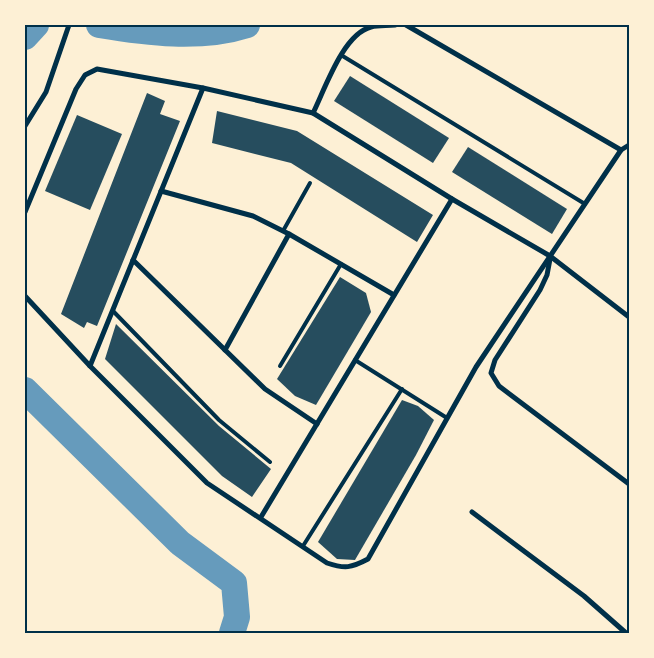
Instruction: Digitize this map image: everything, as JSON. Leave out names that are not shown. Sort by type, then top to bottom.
[{"type":"street","points":[[25,126],[46,92],[69,25]]},
{"type":"street","points":[[313,113],[341,55],[354,38],[370,27],[395,25]]},
{"type":"street","points":[[406,25],[621,150]]},
{"type":"street","points":[[25,212],[76,89],[85,75],[98,69],[203,88],[313,113],[452,199],[550,256],[629,316]]},
{"type":"street","points":[[90,366],[203,88]]},
{"type":"street","points":[[25,296],[90,366],[207,483],[261,517],[327,563],[342,568],[356,566],[368,559],[476,367],[621,150],[629,145]]},
{"type":"street","points":[[161,191],[253,216],[289,234],[394,295]]},
{"type":"street","points":[[261,517],[452,199]]},
{"type":"street","points":[[225,350],[289,234]]},
{"type":"street","points":[[550,256],[547,275],[540,290],[495,360],[491,372],[499,386],[629,484]]},
{"type":"street","points":[[133,260],[266,389],[317,424]]},
{"type":"street","points":[[472,512],[584,596],[626,633]]},
{"type":"lane","points":[[341,55],[585,204]]},
{"type":"lane","points":[[283,231],[310,183]]},
{"type":"lane","points":[[280,366],[341,264]]},
{"type":"lane","points":[[113,311],[219,420],[270,462]]},
{"type":"lane","points":[[355,360],[448,418]]},
{"type":"lane","points":[[303,546],[402,389]]},
{"type":"building","points":[[350,76],[449,138],[433,163],[334,101]]},
{"type":"building","points":[[147,93],[165,101],[160,114],[180,121],[97,326],[87,322],[84,328],[61,314]]},
{"type":"building","points":[[217,111],[297,131],[433,215],[417,242],[291,163],[212,143]]},
{"type":"building","points":[[77,115],[122,134],[90,210],[45,191]]},
{"type":"building","points":[[468,147],[567,209],[552,234],[452,172]]},
{"type":"building","points":[[340,277],[366,293],[371,312],[316,405],[295,396],[277,379]]},
{"type":"building","points":[[116,324],[219,426],[271,469],[252,497],[222,476],[105,359]]},
{"type":"building","points":[[402,400],[418,406],[434,420],[416,455],[355,560],[337,559],[318,542]]},
{"type":"waterway","points":[[25,37],[36,25]]},
{"type":"waterway","points":[[99,25],[173,34],[229,30],[247,25]]},
{"type":"waterway","points":[[25,390],[180,543],[234,583],[237,617],[232,633]]}]
